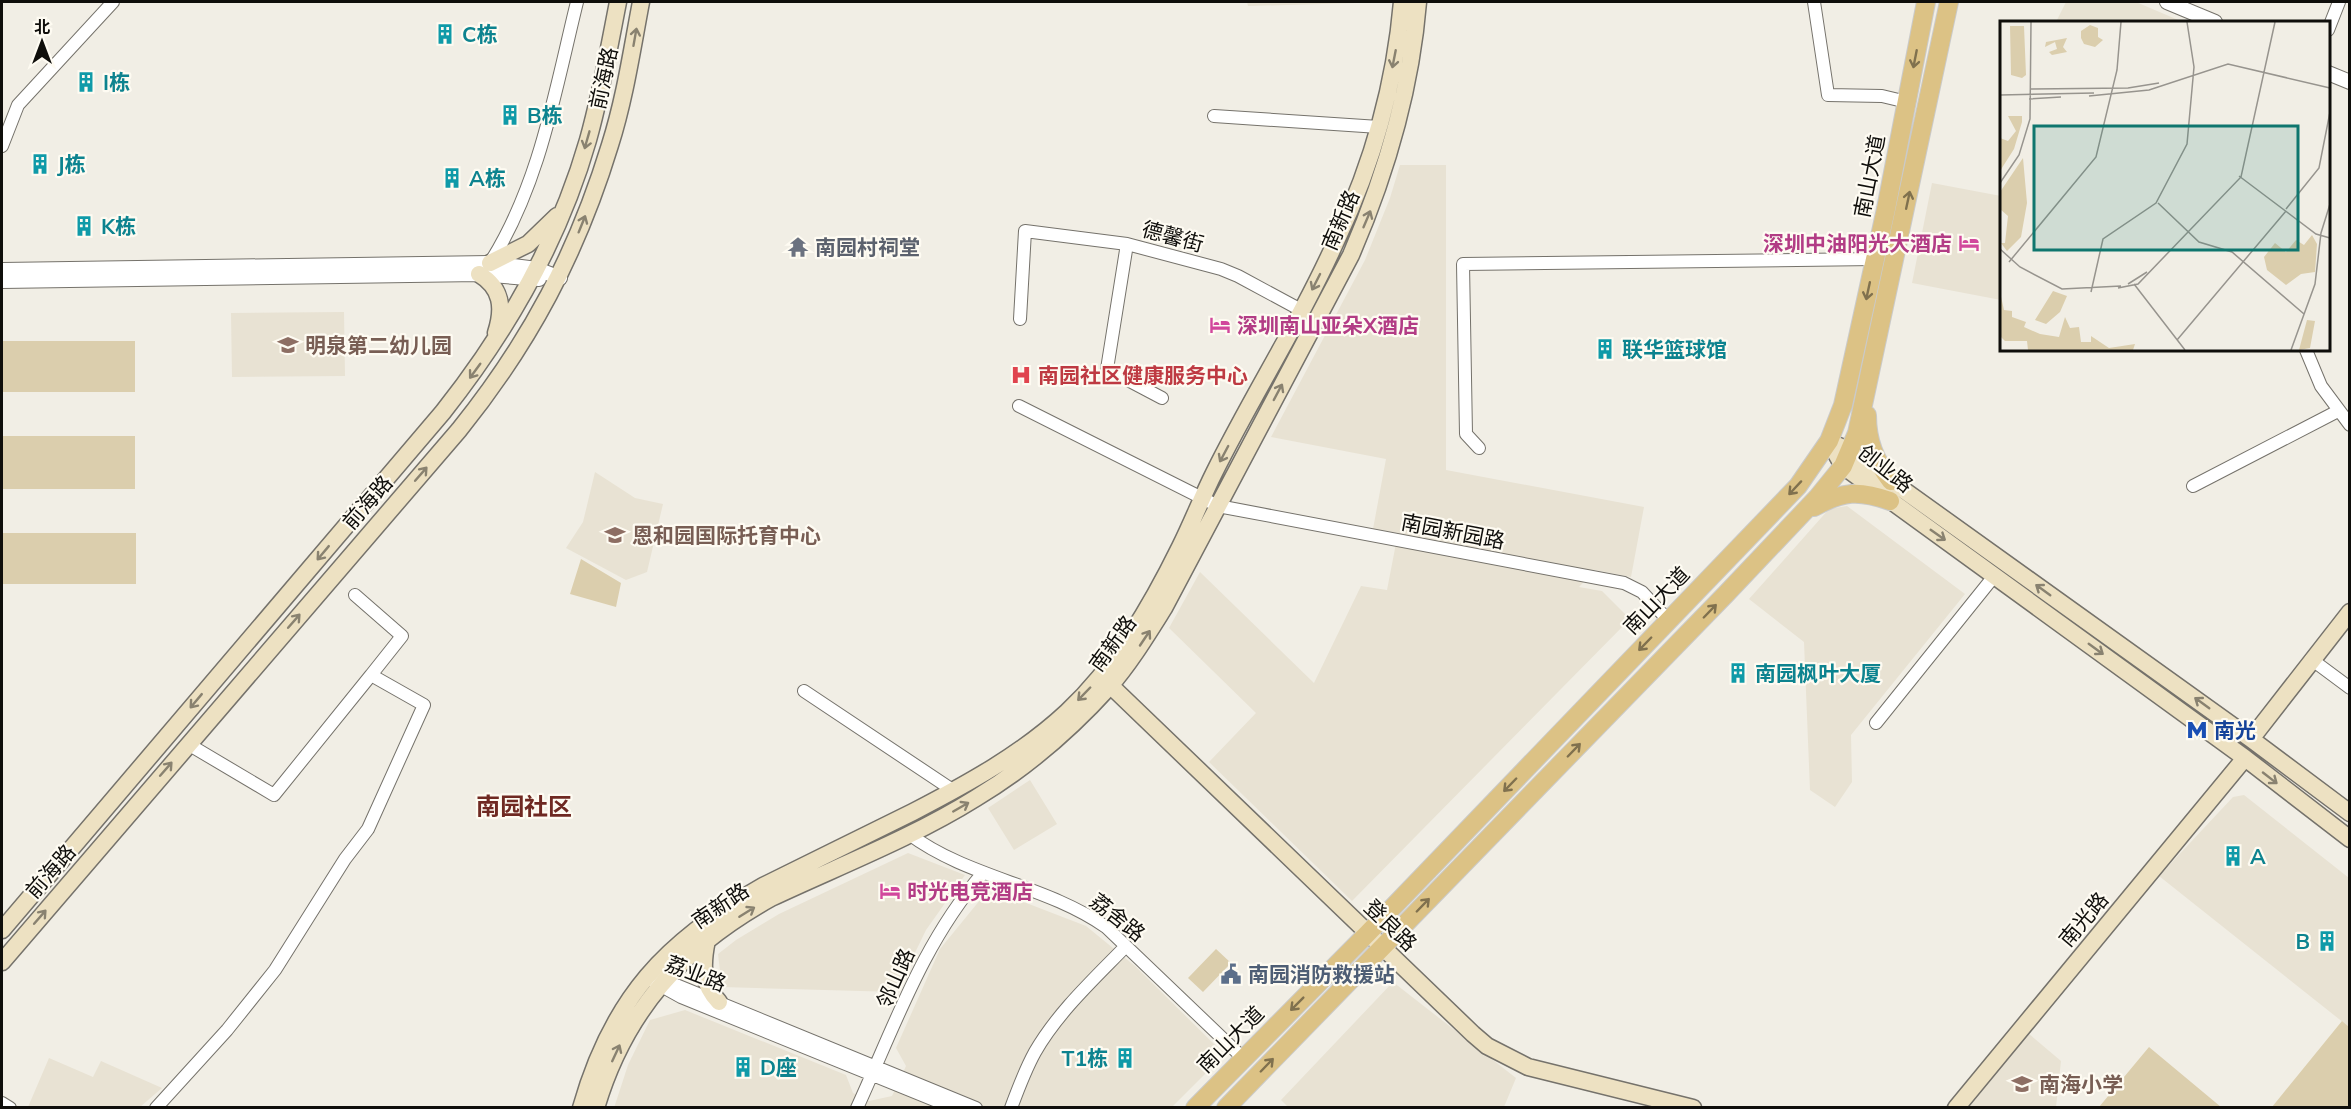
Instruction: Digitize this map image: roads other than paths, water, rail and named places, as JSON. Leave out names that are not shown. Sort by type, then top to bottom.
[{"type":"main road","name":"前海路","points":[[2,930],[443,412],[492,347],[535,274],[565,206],[595,111],[618,2]]},
{"type":"main road","name":"前海路","points":[[2,962],[482,401],[520,348],[560,278],[611,144],[627,77],[641,2]]},
{"type":"main road","name":"南新路","points":[[581,1107],[594,1065],[622,1007],[748,911],[767,892],[954,791],[1008,758],[1043,733],[1090,688],[1113,660],[1153,598],[1213,474],[1345,223],[1379,127],[1394,58],[1402,2]]},
{"type":"main road","name":"南新路","points":[[596,1107],[618,1048],[656,980],[689,935],[720,912],[909,834],[976,799],[1018,770],[1070,727],[1128,664],[1164,608],[1351,255],[1372,206],[1393,139],[1414,41],[1418,2]]},
{"type":"main road","name":"南山大道","points":[[1195,1107],[1368,933],[1798,486],[1829,441],[1845,398],[1926,2]]},
{"type":"main road","name":"南山大道","points":[[1226,1107],[1726,594],[1802,514],[1847,460],[1857,433],[1869,380],[1949,2]]},
{"type":"main road","points":[[492,347],[500,319],[501,304],[484,269],[528,244],[565,206]]},
{"type":"main road","points":[[1869,380],[1867,422],[1870,443],[1877,461],[1892,481]]},
{"type":"main road","name":"创业路","points":[[1829,441],[1890,501],[2245,758],[2349,839]]},
{"type":"main road","name":"创业路","points":[[1847,460],[1892,481],[2251,739],[2349,813]]},
{"type":"main road","points":[[1802,514],[1827,500],[1846,494],[1865,494],[1890,501]]},
{"type":"main road","points":[[2251,739],[2349,612]]},
{"type":"main road","name":"登良路","points":[[1110,685],[1473,1034],[1528,1067],[1693,1107]]},
{"type":"main road","name":"南光路","points":[[1956,1107],[2245,758]]},
{"type":"main road","points":[[707,940],[704,976],[711,994],[718,1002]]},
{"type":"street","points":[[2,146],[18,105],[113,2]]},
{"type":"street","points":[[484,269],[508,234],[542,147],[577,2]]},
{"type":"street","points":[[1814,2],[1828,95],[1882,96],[1907,102]]},
{"type":"street","points":[[2167,2],[2186,5],[2213,21]]},
{"type":"street","points":[[2330,25],[2339,2]]},
{"type":"street","points":[[2330,74],[2349,82]]},
{"type":"street","points":[[1214,116],[1379,127]]},
{"type":"street","name":"德馨街","points":[[1020,319],[1024,231],[1127,244],[1221,269],[1301,310]]},
{"type":"street","points":[[1127,244],[1107,369],[1162,398]]},
{"type":"street","points":[[1479,448],[1466,434],[1463,264],[1875,259]]},
{"type":"street","points":[[2,280],[484,269]]},
{"type":"street","points":[[2,270],[484,269],[560,278]]},
{"type":"street","points":[[2306,351],[2315,373],[2349,425]]},
{"type":"street","name":"南园新园路","points":[[1019,406],[1218,506],[1624,583],[1642,592],[1668,620]]},
{"type":"street","points":[[2193,486],[2338,411]]},
{"type":"street","points":[[1876,723],[1995,575]]},
{"type":"street","points":[[188,744],[213,761],[274,795],[402,636],[355,595]]},
{"type":"street","points":[[2311,660],[2349,688]]},
{"type":"street","points":[[162,1105],[275,970],[345,860],[368,829],[424,705],[371,675]]},
{"type":"street","points":[[804,691],[954,791]]},
{"type":"street","name":"荔舍路","points":[[909,834],[933,850],[983,873],[1068,904],[1106,927],[1243,1058]]},
{"type":"street","name":"邻山路","points":[[858,1107],[929,948],[956,906],[983,873]]},
{"type":"street","points":[[1011,1107],[1028,1066],[1047,1034],[1078,996],[1126,946]]},
{"type":"street","name":"荔业路","points":[[656,980],[874,1070],[976,1107]]},
{"type":"street","name":"荔业路","points":[[656,980],[718,1002],[954,1107]]},
{"type":"street","points":[[2,1103],[10,1107]]},
{"type":"place","name":"C栋","points":[[445,34]]},
{"type":"place","name":"I栋","points":[[86,82]]},
{"type":"place","name":"B栋","points":[[510,115]]},
{"type":"place","name":"J栋","points":[[40,164]]},
{"type":"place","name":"A栋","points":[[452,178]]},
{"type":"place","name":"K栋","points":[[84,226]]},
{"type":"place","name":"深圳中油阳光大酒店","points":[[1969,243]]},
{"type":"place","name":"南园村祠堂","points":[[798,247]]},
{"type":"place","name":"深圳南山亚朵X酒店","points":[[1220,325]]},
{"type":"place","name":"明泉第二幼儿园","points":[[288,345]]},
{"type":"place","name":"联华篮球馆","points":[[1605,349]]},
{"type":"place","name":"南园社区健康服务中心","points":[[1021,375]]},
{"type":"place","name":"恩和园国际托育中心","points":[[615,535]]},
{"type":"place","name":"南园枫叶大厦","points":[[1738,673]]},
{"type":"place","name":"南光","points":[[2197,730]]},
{"type":"place","name":"A","points":[[2233,856]]},
{"type":"place","name":"时光电竞酒店","points":[[890,891]]},
{"type":"place","name":"B","points":[[2327,941]]},
{"type":"place","name":"南园消防救援站","points":[[1231,974]]},
{"type":"place","name":"T1栋","points":[[1125,1058]]},
{"type":"place","name":"D座","points":[[743,1067]]},
{"type":"place","name":"南海小学","points":[[2022,1084]]},
{"type":"district","name":"南园社区","points":[[524,806]]}]
